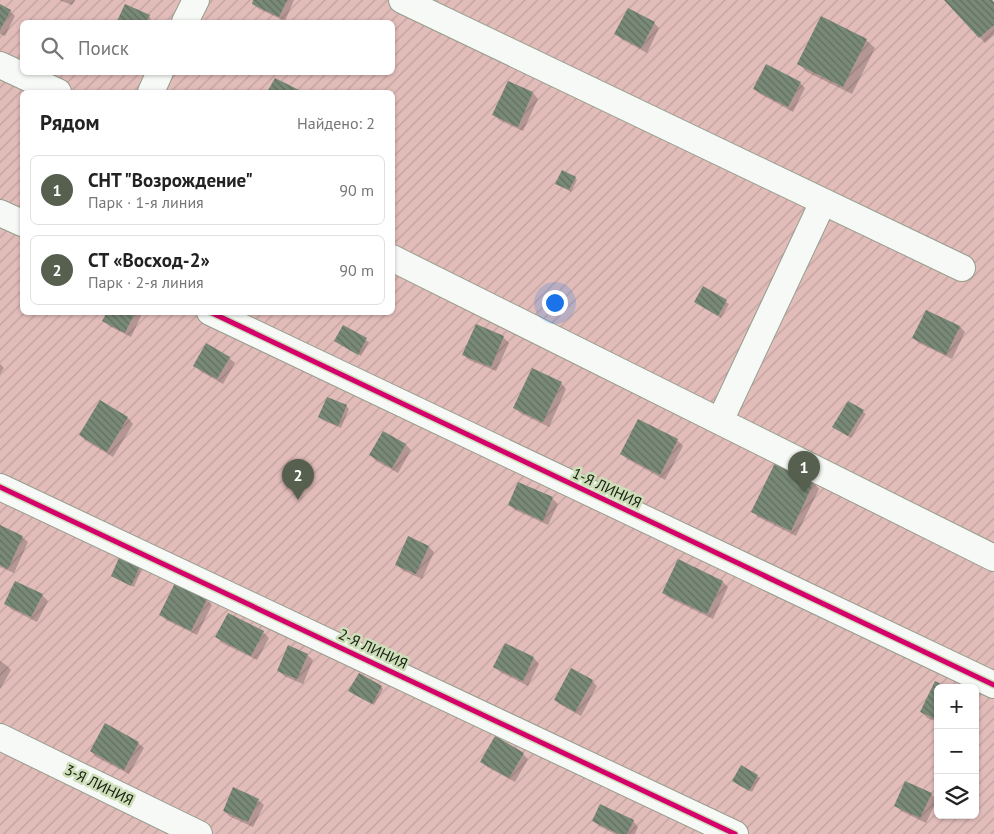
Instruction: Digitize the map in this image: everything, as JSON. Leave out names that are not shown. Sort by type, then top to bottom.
[{"type":"street","points":[[186,20],[196,0]]},
{"type":"street","points":[[402,0],[962,268]]},
{"type":"street","points":[[0,65],[20,74]]},
{"type":"street","points":[[21,75],[54,90]]},
{"type":"street","points":[[152,90],[159,75]]},
{"type":"street","points":[[720,421],[822,202]]},
{"type":"street","points":[[395,259],[994,558]]},
{"type":"street","name":"1-Я ЛИНИЯ","points":[[216,315],[994,685]]},
{"type":"street","name":"2-Я ЛИНИЯ","points":[[0,487],[735,834]]},
{"type":"street","name":"3-Я ЛИНИЯ","points":[[0,737],[199,834]]},
{"type":"shaded area","points":[[0,0],[987,0],[994,10],[994,672],[237,315],[395,315],[395,90],[20,90],[20,212],[0,202]]},
{"type":"shaded area","points":[[0,220],[20,230],[20,315],[200,315],[994,687],[994,834],[0,834]]},
{"type":"building","points":[[253,0],[287,0],[279,17],[252,4]]},
{"type":"building","points":[[944,0],[992,0],[994,2],[994,25],[979,38]]},
{"type":"building","points":[[0,4],[11,10],[0,30]]},
{"type":"building","points":[[125,4],[150,15],[147,20],[117,20]]},
{"type":"building","points":[[628,8],[655,22],[641,48],[614,34]]},
{"type":"building","points":[[821,16],[867,39],[843,87],[797,64]]},
{"type":"building","points":[[766,64],[801,82],[788,107],[753,89]]},
{"type":"building","points":[[275,78],[299,90],[268,90]]},
{"type":"building","points":[[508,81],[533,92],[518,127],[492,115]]},
{"type":"building","points":[[562,170],[576,177],[569,190],[555,184]]},
{"type":"building","points":[[703,286],[727,300],[718,316],[694,302]]},
{"type":"building","points":[[926,310],[960,326],[946,355],[912,338]]},
{"type":"building","points":[[105,315],[134,315],[125,333],[102,321]]},
{"type":"building","points":[[476,324],[504,336],[491,367],[462,355]]},
{"type":"building","points":[[343,325],[367,338],[358,355],[334,341]]},
{"type":"building","points":[[206,343],[230,357],[217,379],[193,366]]},
{"type":"building","points":[[532,368],[562,382],[543,422],[513,408]]},
{"type":"building","points":[[327,397],[347,405],[338,426],[318,417]]},
{"type":"building","points":[[100,400],[128,417],[107,452],[79,435]]},
{"type":"building","points":[[848,401],[864,410],[848,436],[832,427]]},
{"type":"building","points":[[638,419],[678,439],[660,475],[620,454]]},
{"type":"building","points":[[383,431],[406,444],[392,468],[369,455]]},
{"type":"building","points":[[775,463],[814,482],[791,531],[751,512]]},
{"type":"building","points":[[518,482],[553,497],[543,521],[508,505]]},
{"type":"building","points":[[0,525],[23,536],[8,569],[0,565]]},
{"type":"building","points":[[408,536],[429,546],[416,574],[395,565]]},
{"type":"building","points":[[121,553],[142,562],[131,586],[111,576]]},
{"type":"building","points":[[678,559],[723,581],[707,614],[662,593]]},
{"type":"building","points":[[15,581],[43,594],[31,617],[4,604]]},
{"type":"building","points":[[175,583],[207,599],[191,631],[159,615]]},
{"type":"building","points":[[228,613],[264,631],[251,656],[215,637]]},
{"type":"building","points":[[505,643],[534,657],[523,681],[493,667]]},
{"type":"building","points":[[288,645],[308,654],[297,679],[277,671]]},
{"type":"building","points":[[571,668],[593,680],[575,712],[554,700]]},
{"type":"building","points":[[359,673],[382,686],[372,704],[348,691]]},
{"type":"building","points":[[935,681],[941,684],[934,684],[934,718],[920,712]]},
{"type":"building","points":[[105,723],[139,742],[124,770],[90,751]]},
{"type":"building","points":[[495,736],[524,753],[509,778],[480,762]]},
{"type":"building","points":[[741,765],[758,775],[749,791],[732,781]]},
{"type":"building","points":[[905,781],[932,793],[920,818],[894,806]]},
{"type":"building","points":[[233,787],[259,799],[248,822],[223,811]]},
{"type":"building","points":[[600,804],[634,820],[627,834],[619,834],[592,821]]},
{"type":"cycle path","points":[[216,315],[994,685]]},
{"type":"cycle path","points":[[0,487],[735,834]]},
{"type":"place","name":"СНТ \"Возрождение\"","points":[[804,492]]},
{"type":"place","name":"СТ «Восход-2»","points":[[298,500]]}]
